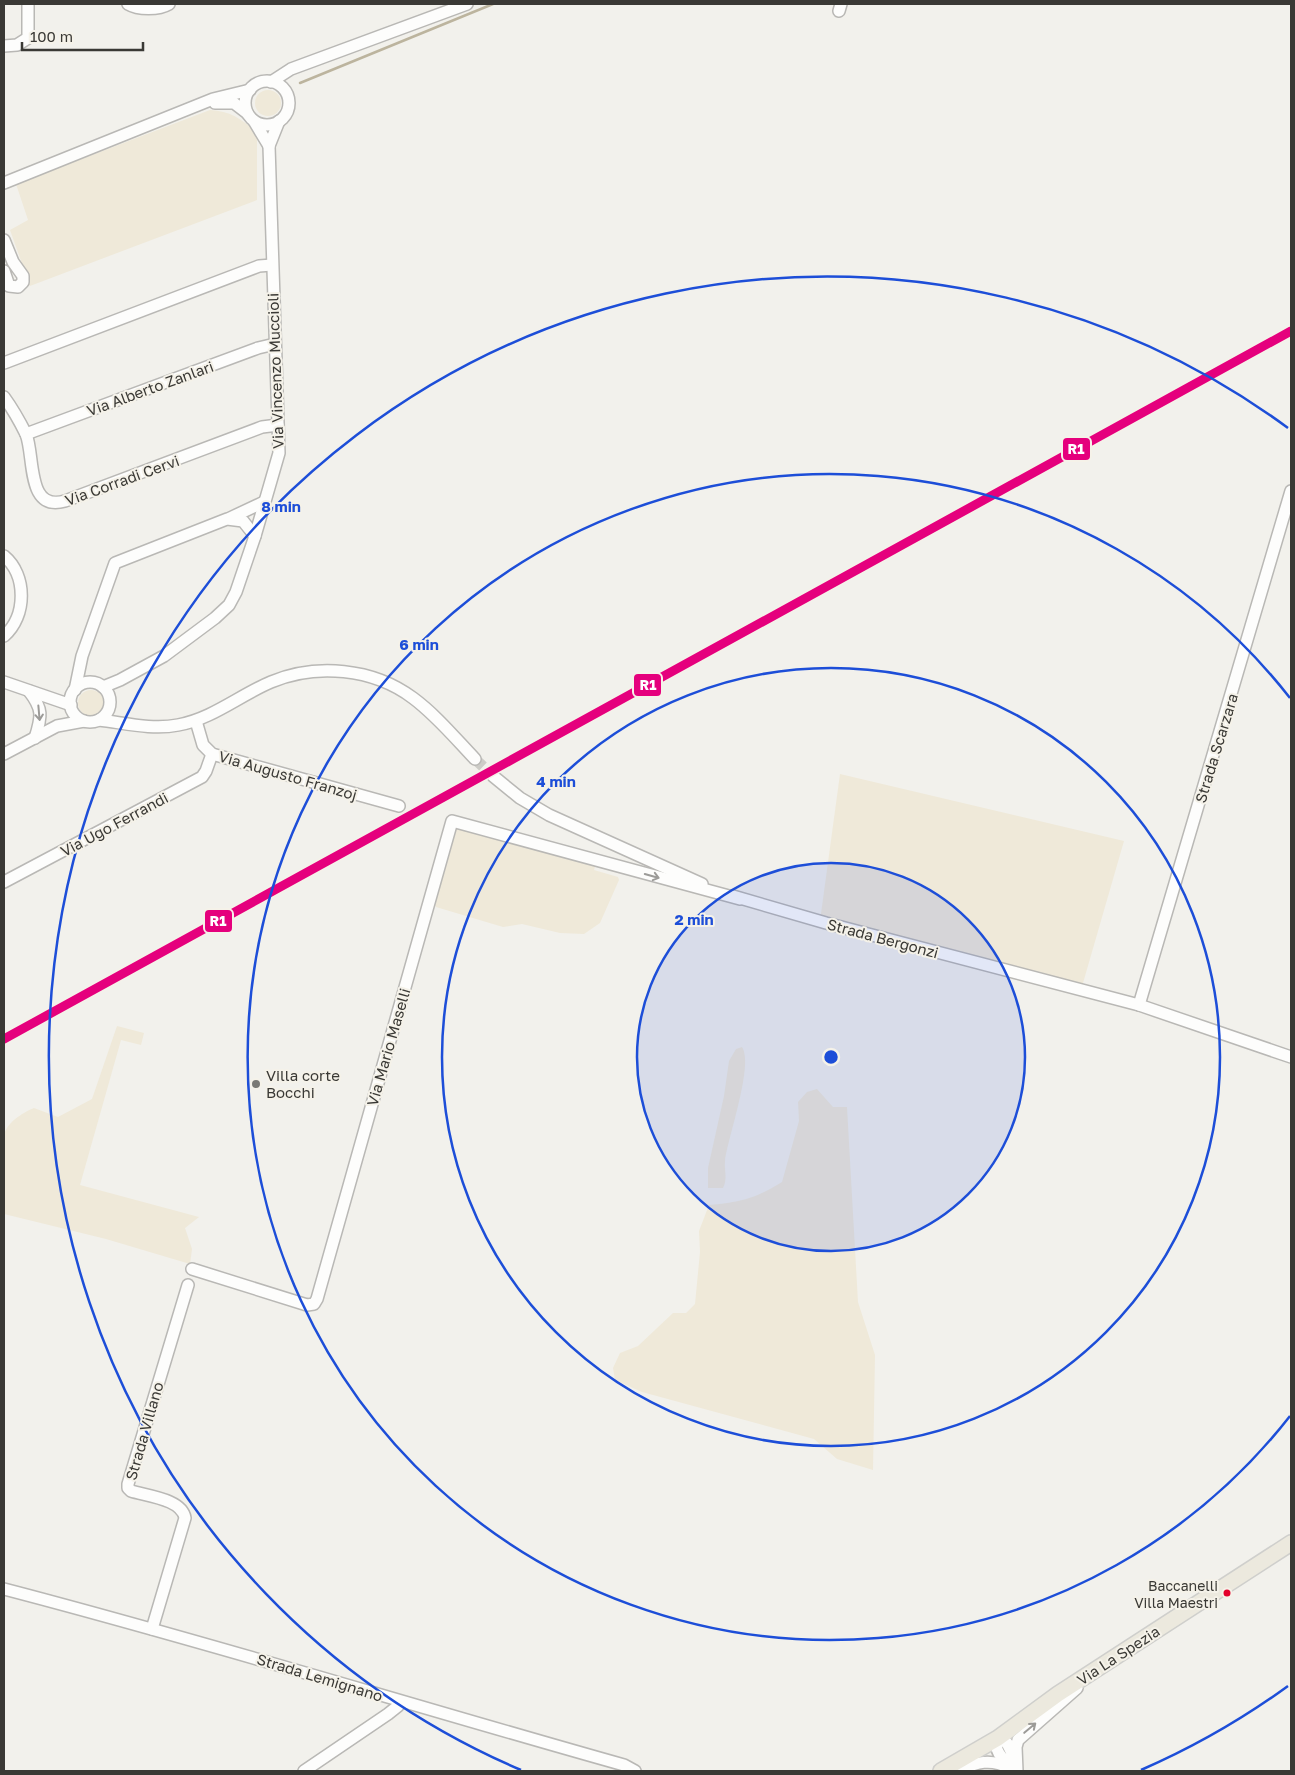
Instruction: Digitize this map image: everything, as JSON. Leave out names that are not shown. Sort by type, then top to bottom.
[{"type":"main road","name":"Via La Spezia","points":[[942,1771],[998,1738],[1103,1664],[1291,1543]]},
{"type":"street","points":[[4,46],[17,45],[28,38],[28,4]]},
{"type":"street","points":[[128,4],[139,8],[163,7],[169,4]]},
{"type":"street","points":[[4,182],[226,95],[250,90],[259,83],[271,82],[291,69],[467,4]]},
{"type":"street","points":[[269,146],[279,122],[288,111],[292,76],[321,58]]},
{"type":"street","points":[[271,82],[282,87],[288,98]]},
{"type":"street","points":[[250,90],[245,101],[251,117],[267,125],[279,122]]},
{"type":"street","points":[[200,105],[228,102],[239,105],[263,132],[269,146]]},
{"type":"street","name":"Via Vincenzo Muccioli","points":[[100,685],[120,680],[164,656],[200,632],[229,605],[242,576],[255,536],[279,453],[269,146]]},
{"type":"street","points":[[4,240],[13,262],[24,276],[23,282],[18,287],[9,286],[4,271]]},
{"type":"street","points":[[4,364],[259,266],[272,265]]},
{"type":"street","name":"Via Alberto Zanlari","points":[[26,434],[258,348],[275,344]]},
{"type":"street","name":"Via Corradi Cervi","points":[[4,397],[26,434],[37,492],[44,500],[58,503],[262,428],[278,425]]},
{"type":"street","name":"Strada Scarzara","points":[[1139,1005],[1291,491]]},
{"type":"street","points":[[57,726],[71,707],[82,656],[116,563],[227,519],[264,502]]},
{"type":"street","points":[[227,519],[244,521],[255,536]]},
{"type":"street","points":[[4,556],[13,565],[21,593],[18,616],[4,636]]},
{"type":"street","points":[[82,656],[86,668],[100,685],[110,704],[125,723]]},
{"type":"street","points":[[4,754],[57,726],[99,720],[156,728],[196,721],[272,682],[307,672],[340,671],[386,682],[411,696],[475,759]]},
{"type":"street","points":[[99,720],[105,716],[120,680]]},
{"type":"street","points":[[4,682],[71,707],[74,714],[84,721]]},
{"type":"street","points":[[55,700],[74,691],[83,684],[100,685]]},
{"type":"street","points":[[29,691],[38,704],[41,713],[35,738]]},
{"type":"street","name":"Via Augusto Franzoj","points":[[196,721],[203,745],[212,754],[399,806]]},
{"type":"street","name":"Via Ugo Ferrandi","points":[[4,882],[202,777],[206,772],[212,754]]},
{"type":"street","name":"Strada Bergonzi","points":[[493,776],[534,807],[740,899],[1139,1005],[1291,1057]]},
{"type":"street","name":"Via Mario Maselli","points":[[192,1270],[307,1305],[314,1304],[317,1299],[452,821],[740,899]]},
{"type":"street","points":[[606,862],[613,858],[618,846]]},
{"type":"street","name":"Strada Villano","points":[[152,1629],[185,1518],[184,1513],[177,1505],[131,1491],[128,1488],[128,1484],[188,1285]]},
{"type":"street","name":"Strada Lemignano","points":[[4,1589],[321,1676],[399,1702],[624,1765],[635,1771]]},
{"type":"street","points":[[1016,1771],[1016,1747],[1018,1740],[1103,1664]]},
{"type":"street","points":[[304,1771],[388,1714],[398,1706],[399,1702]]},
{"type":"street","points":[[998,1738],[1005,1742],[1011,1750],[1016,1771]]},
{"type":"street","points":[[958,1771],[976,1762],[989,1761],[1016,1771]]},
{"type":"shaded area","points":[[268,90],[277,94],[281,103],[277,112],[268,116],[259,112],[255,103],[259,94]]},
{"type":"shaded area","points":[[210,110],[224,112],[235,117],[257,133],[257,200],[30,286],[10,230],[28,220],[16,184]]},
{"type":"shaded area","points":[[91,690],[100,694],[104,703],[100,712],[91,716],[82,712],[78,703],[82,694]]},
{"type":"shaded area","points":[[840,774],[1124,841],[1081,990],[820,921]]},
{"type":"shaded area","points":[[454,824],[596,864],[594,870],[618,877],[619,880],[600,923],[584,934],[560,933],[522,924],[503,927],[436,907],[432,902]]},
{"type":"shaded area","points":[[117,1026],[144,1033],[141,1045],[121,1040],[80,1185],[199,1217],[185,1228],[192,1249],[190,1264],[106,1239],[4,1214],[2,1153],[5,1131],[11,1123],[34,1108],[58,1117],[92,1099]]},
{"type":"shaded area","points":[[742,1047],[745,1056],[745,1069],[725,1161],[726,1178],[723,1188],[708,1188],[708,1168],[724,1096],[729,1061],[736,1049]]},
{"type":"shaded area","points":[[817,1089],[833,1107],[847,1107],[858,1302],[875,1355],[873,1470],[837,1459],[814,1439],[642,1392],[615,1380],[613,1368],[620,1353],[638,1346],[673,1313],[686,1313],[695,1304],[700,1252],[699,1231],[709,1205],[747,1199],[782,1182],[799,1121],[798,1102],[807,1092]]},
{"type":"waterway","points":[[300,83],[493,4]]},
{"type":"tunnel","points":[[475,759],[493,776]]},
{"type":"transit line","name":"R1","points":[[4,1039],[1291,331]]},
{"type":"place","name":"Villa corte Bocchi","points":[[256,1084]]},
{"type":"place","name":"Baccanelli Villa Maestri","points":[[1227,1593]]}]
